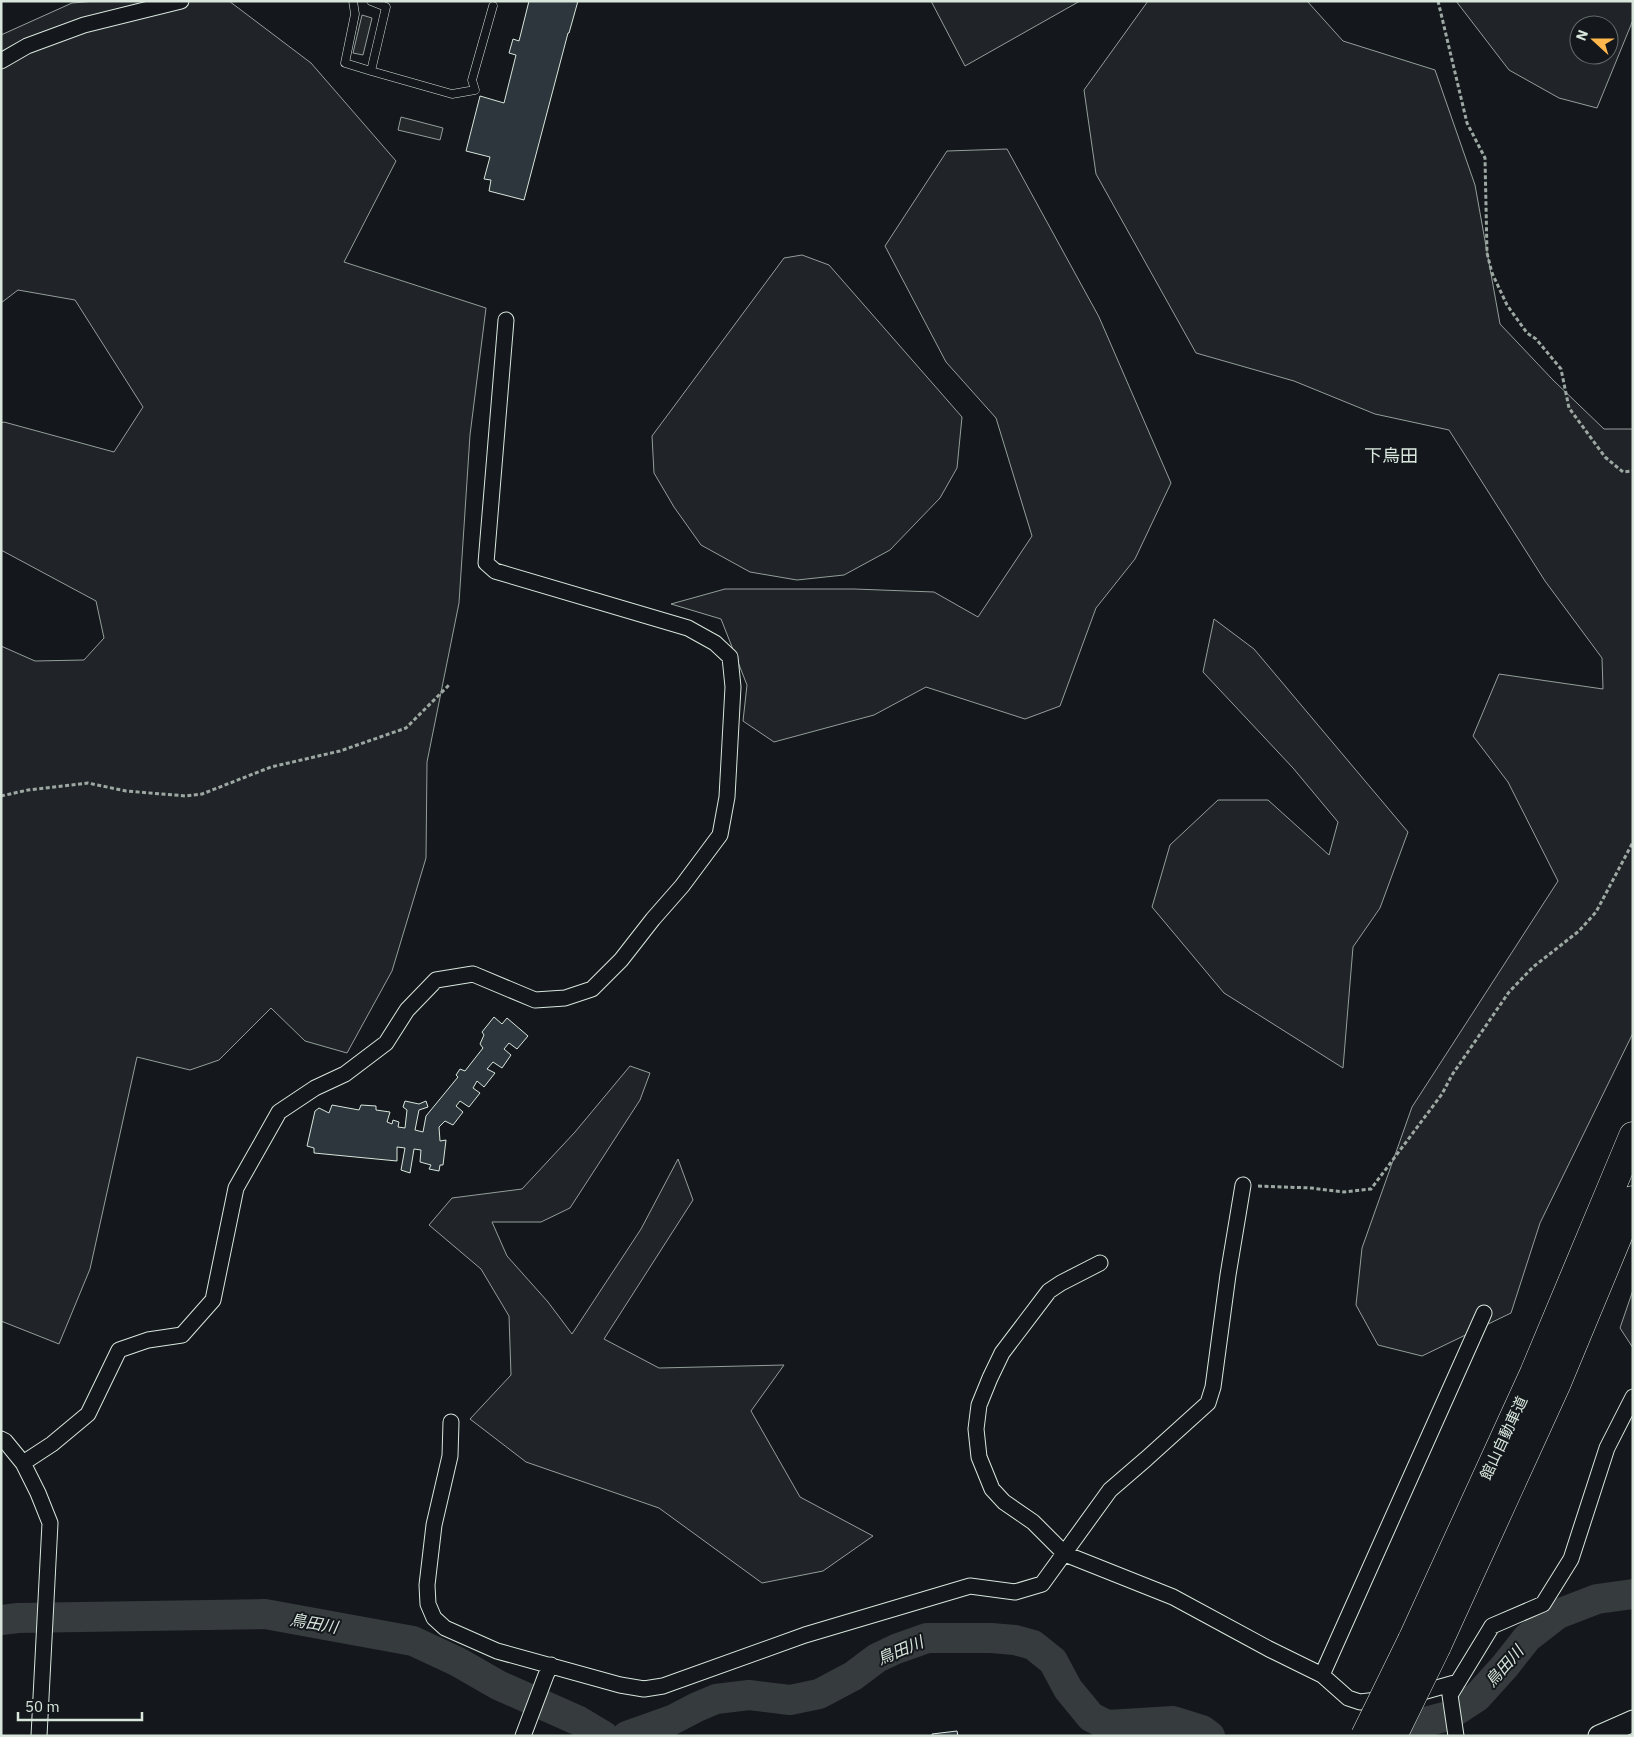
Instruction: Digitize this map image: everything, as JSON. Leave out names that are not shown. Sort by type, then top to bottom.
[{"type":"highway","name":"館山自動車道","points":[[1393,1736],[1424,1643],[1633,1136]]},
{"type":"highway","name":"館山自動車道","points":[[1365,1736],[1424,1643],[1557,1383],[1633,1200]]},
{"type":"street","points":[[1,61],[26,46],[84,25],[181,1]]},
{"type":"street","points":[[24,1463],[52,1444],[88,1414],[118,1350],[148,1340],[182,1336],[213,1300],[236,1188],[280,1112],[315,1088],[346,1074],[386,1043],[407,1010],[436,980],[473,974],[535,1000],[565,998],[592,988],[621,960],[682,886],[720,835],[727,796],[733,687],[730,657],[715,643],[688,628],[495,571],[486,563],[506,320]]},
{"type":"street","points":[[451,1422],[450,1456],[434,1525],[427,1585],[428,1604],[434,1618],[445,1628],[497,1651],[548,1670],[644,1689],[663,1686],[805,1635],[970,1586],[1015,1592],[1042,1584],[1110,1490],[1208,1403],[1213,1387],[1228,1275],[1243,1185]]},
{"type":"street","points":[[1100,1263],[1049,1291],[1002,1353],[983,1396],[976,1429],[979,1456],[992,1490],[1004,1502],[1033,1522],[1065,1554],[1173,1597],[1269,1649],[1322,1675],[1348,1698],[1360,1702],[1405,1696],[1458,1682]]},
{"type":"street","points":[[1322,1675],[1484,1313]]},
{"type":"street","points":[[1456,1736],[1450,1695],[1492,1626],[1543,1604],[1557,1582],[1571,1559],[1607,1448],[1633,1397]]},
{"type":"street","points":[[1,1439],[5,1441],[24,1463],[50,1523],[40,1736]]},
{"type":"street","points":[[524,1732],[548,1670]]},
{"type":"street","points":[[1603,1735],[1633,1721]]},
{"type":"lane","points":[[353,1],[355,14],[346,63],[452,94],[475,90],[472,80],[493,6]]},
{"type":"lane","points":[[371,1],[386,7],[371,71]]},
{"type":"path","points":[[1438,1],[1467,122],[1485,158],[1487,253],[1492,273],[1508,305],[1527,333],[1536,339],[1561,369],[1569,408],[1605,457],[1623,472],[1633,471]]},
{"type":"path","points":[[1,796],[28,790],[88,783],[126,791],[186,796],[202,794],[271,767],[340,750],[406,728],[450,684]]},
{"type":"path","points":[[1243,1185],[1311,1188],[1344,1192],[1371,1189],[1442,1094],[1452,1075],[1509,992],[1533,967],[1579,931],[1596,912],[1633,842]]},
{"type":"shaded area","points":[[96,1],[229,1],[311,63],[396,161],[344,262],[486,308],[470,435],[459,603],[427,762],[426,858],[392,971],[347,1053],[305,1041],[271,1008],[219,1060],[190,1070],[137,1057],[90,1269],[59,1344],[1,1321],[1,646],[35,661],[84,660],[104,638],[96,601],[1,550],[1,423],[4,422],[114,452],[143,407],[75,300],[18,290],[1,303],[1,35],[72,3]]},
{"type":"shaded area","points":[[931,1],[1080,1],[965,66]]},
{"type":"shaded area","points":[[1148,1],[1307,1],[1343,41],[1435,70],[1475,185],[1500,324],[1553,380],[1604,429],[1633,429],[1633,1033],[1540,1223],[1511,1313],[1422,1356],[1378,1345],[1356,1305],[1362,1248],[1412,1107],[1558,881],[1508,782],[1473,736],[1499,674],[1603,689],[1602,658],[1545,581],[1449,430],[1375,414],[1294,381],[1196,353],[1096,174],[1084,90]]},
{"type":"shaded area","points":[[1456,1],[1633,1],[1633,20],[1619,54],[1619,15],[1569,15],[1569,65],[1615,65],[1597,108],[1559,98],[1509,70]]},
{"type":"shaded area","points":[[362,15],[372,18],[363,55],[353,53]]},
{"type":"shaded area","points":[[401,117],[443,128],[440,140],[398,130]]},
{"type":"shaded area","points":[[1007,149],[1099,317],[1171,483],[1135,559],[1096,608],[1060,706],[1025,719],[926,687],[874,715],[774,742],[743,721],[747,685],[721,619],[671,604],[725,589],[854,589],[934,592],[978,617],[1032,536],[996,418],[946,362],[885,246],[947,151]]},
{"type":"shaded area","points":[[802,255],[829,265],[962,417],[957,468],[940,498],[890,550],[844,575],[797,580],[750,572],[701,545],[674,507],[654,473],[652,436],[784,258]]},
{"type":"shaded area","points":[[1214,619],[1254,649],[1408,832],[1380,908],[1353,947],[1343,1068],[1224,993],[1152,907],[1170,845],[1218,800],[1268,800],[1329,855],[1338,822],[1293,768],[1203,672]]},
{"type":"shaded area","points":[[630,1066],[650,1073],[640,1100],[570,1208],[541,1222],[492,1222],[507,1256],[548,1302],[572,1334],[641,1229],[678,1159],[693,1200],[604,1339],[659,1368],[784,1365],[751,1411],[800,1497],[873,1536],[823,1571],[762,1583],[659,1508],[526,1462],[470,1419],[511,1375],[509,1316],[481,1269],[429,1225],[452,1198],[522,1189],[575,1132]]},
{"type":"shaded area","points":[[1633,1290],[1633,1348],[1620,1328]]},
{"type":"building","points":[[529,1],[578,1],[524,200],[489,191],[491,180],[484,179],[490,157],[466,151],[480,96],[504,103],[516,55],[509,53],[513,39],[519,41]]},
{"type":"building","points":[[494,1017],[502,1024],[507,1018],[528,1036],[517,1049],[509,1043],[504,1049],[511,1055],[502,1068],[493,1062],[487,1069],[495,1073],[484,1087],[477,1081],[473,1088],[480,1093],[469,1107],[460,1101],[456,1106],[463,1112],[453,1125],[445,1121],[439,1127],[440,1141],[446,1140],[443,1165],[440,1165],[439,1171],[429,1169],[431,1165],[420,1162],[421,1150],[414,1149],[410,1173],[401,1170],[405,1148],[397,1147],[397,1161],[314,1153],[314,1148],[307,1146],[315,1111],[319,1108],[329,1113],[332,1105],[359,1110],[361,1105],[376,1106],[376,1110],[390,1112],[387,1122],[392,1124],[393,1120],[399,1122],[398,1127],[405,1128],[407,1110],[403,1107],[405,1101],[419,1104],[426,1101],[428,1107],[419,1110],[415,1130],[423,1132],[426,1116],[458,1077],[456,1075],[460,1069],[465,1071],[483,1048],[480,1044],[484,1035],[482,1032]]},
{"type":"building","points":[[957,1731],[958,1736],[932,1736],[932,1734]]},
{"type":"waterway","name":"鳥田川","points":[[1375,1735],[1448,1716],[1477,1697],[1527,1638],[1558,1614],[1597,1599],[1633,1594]]},
{"type":"waterway","name":"鳥田川","points":[[1,1620],[18,1618],[265,1614],[413,1641],[458,1662],[498,1685],[579,1721],[604,1736]]},
{"type":"waterway","name":"鳥田川","points":[[627,1736],[672,1720],[716,1699],[749,1695],[790,1700],[819,1694],[853,1676],[877,1658],[927,1638],[991,1638],[1015,1640],[1033,1645],[1053,1661],[1068,1689],[1091,1717],[1107,1725],[1173,1721],[1202,1730],[1210,1736]]},
{"type":"district","name":"下烏田","points":[[1391,456]]}]
